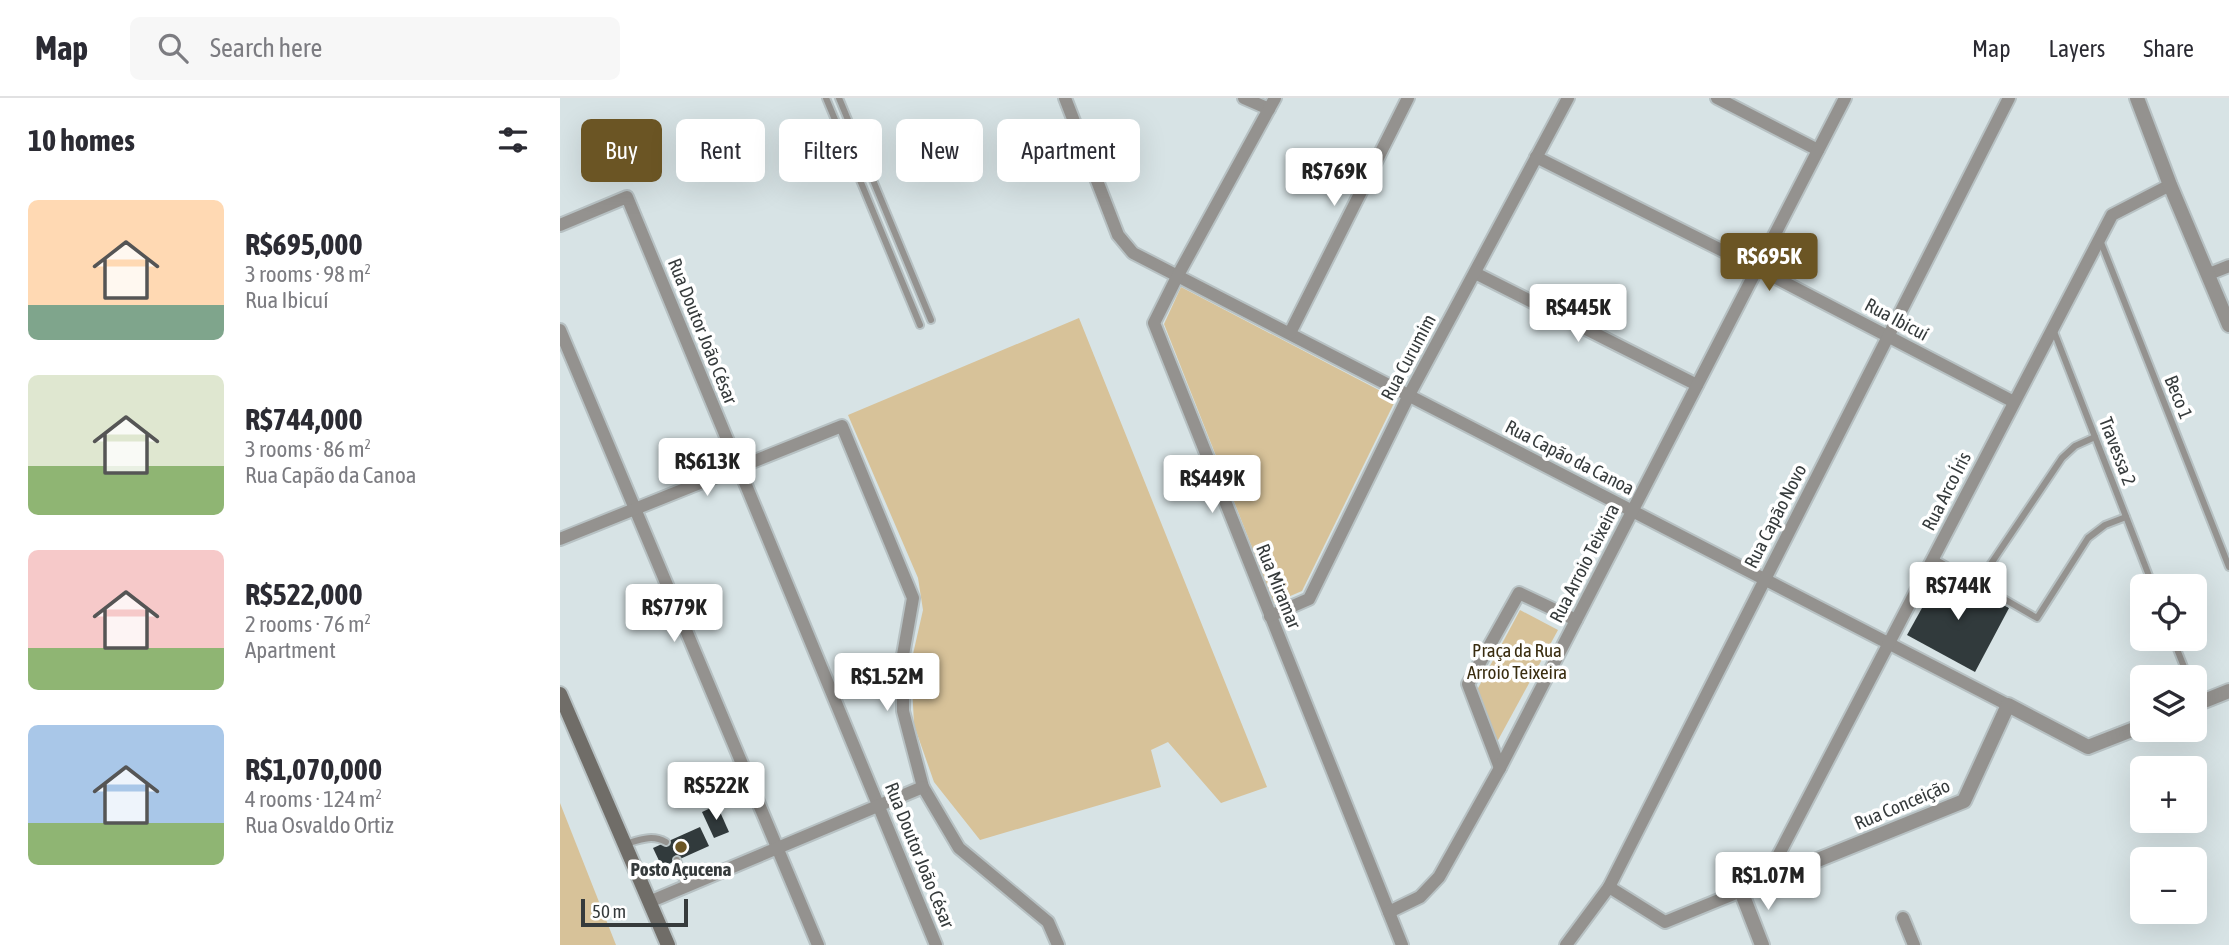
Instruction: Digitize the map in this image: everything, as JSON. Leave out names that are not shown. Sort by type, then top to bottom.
[{"type":"main road","points":[[560,694],[668,945]]},
{"type":"street","name":"Rua Capão da Canoa","points":[[1065,98],[1118,235],[1133,253],[2088,747],[2130,731]]},
{"type":"street","points":[[1244,98],[1272,104]]},
{"type":"street","points":[[1290,333],[1408,98]]},
{"type":"street","name":"Rua Curumim","points":[[1270,616],[1309,599],[1409,395],[1568,98]]},
{"type":"street","points":[[1717,98],[1818,150]]},
{"type":"street","name":"Rua Arroio Teixeira","points":[[1389,912],[1420,897],[1439,877],[1500,768],[1845,98]]},
{"type":"street","name":"Rua Capão Novo","points":[[1566,945],[1609,887],[2009,98]]},
{"type":"street","points":[[2137,98],[2229,325]]},
{"type":"street","name":"Rua Miramar","points":[[1272,104],[1154,323],[1402,945]]},
{"type":"street","name":"Rua Ibicuí","points":[[1536,157],[2014,402]]},
{"type":"street","name":"Rua Arco Íris","points":[[1765,881],[2112,215],[2170,185]]},
{"type":"street","name":"Rua Doutor João César","points":[[560,225],[626,197],[936,945]]},
{"type":"street","points":[[2209,274],[2229,266]]},
{"type":"street","points":[[1475,273],[1697,385]]},
{"type":"street","points":[[560,330],[818,945]]},
{"type":"street","points":[[560,539],[842,426],[913,598],[904,655],[903,711],[923,788],[959,848],[1048,922],[1058,945]]},
{"type":"street","points":[[1500,768],[1468,684],[1519,593],[1576,620]]},
{"type":"street","points":[[2207,698],[2229,691]]},
{"type":"street","name":"Rua Conceição","points":[[1609,887],[1665,922],[1964,801],[2008,705]]},
{"type":"street","points":[[649,902],[923,788]]},
{"type":"street","points":[[1741,891],[1762,945]]},
{"type":"street","points":[[1903,918],[1914,945]]},
{"type":"lane","points":[[826,98],[920,325]]},
{"type":"lane","points":[[839,98],[931,320]]},
{"type":"lane","name":"Beco 1","points":[[2099,239],[2229,567]]},
{"type":"lane","name":"Travessa 2","points":[[2053,327],[2148,574]]},
{"type":"lane","points":[[1978,583],[2062,458],[2075,446],[2095,437]]},
{"type":"lane","points":[[1933,558],[2037,618],[2088,538],[2105,525],[2126,517]]},
{"type":"lane","points":[[625,844],[645,838],[666,842]]},
{"type":"lane","points":[[677,860],[685,887]]},
{"type":"green space","points":[[1181,287],[1396,399],[1302,591],[1274,603],[1164,324]]},
{"type":"green space","points":[[1079,318],[1267,787],[1221,803],[1168,742],[1151,750],[1161,787],[980,840],[934,782],[914,725],[911,663],[923,610],[918,578],[848,415]]},
{"type":"green space","name":"Praça da Rua Arroio Teixeira","points":[[1520,610],[1558,630],[1497,742],[1476,692]]},
{"type":"green space","points":[[560,803],[616,945],[560,945]]},
{"type":"building","points":[[1942,572],[2009,608],[1975,672],[1907,635]]},
{"type":"building","points":[[717,805],[729,832],[714,838],[702,812]]},
{"type":"building","name":"Posto Açucena","points":[[700,827],[709,846],[662,867],[653,848]]},
{"type":"place","name":"Posto Açucena","points":[[681,847]]}]
